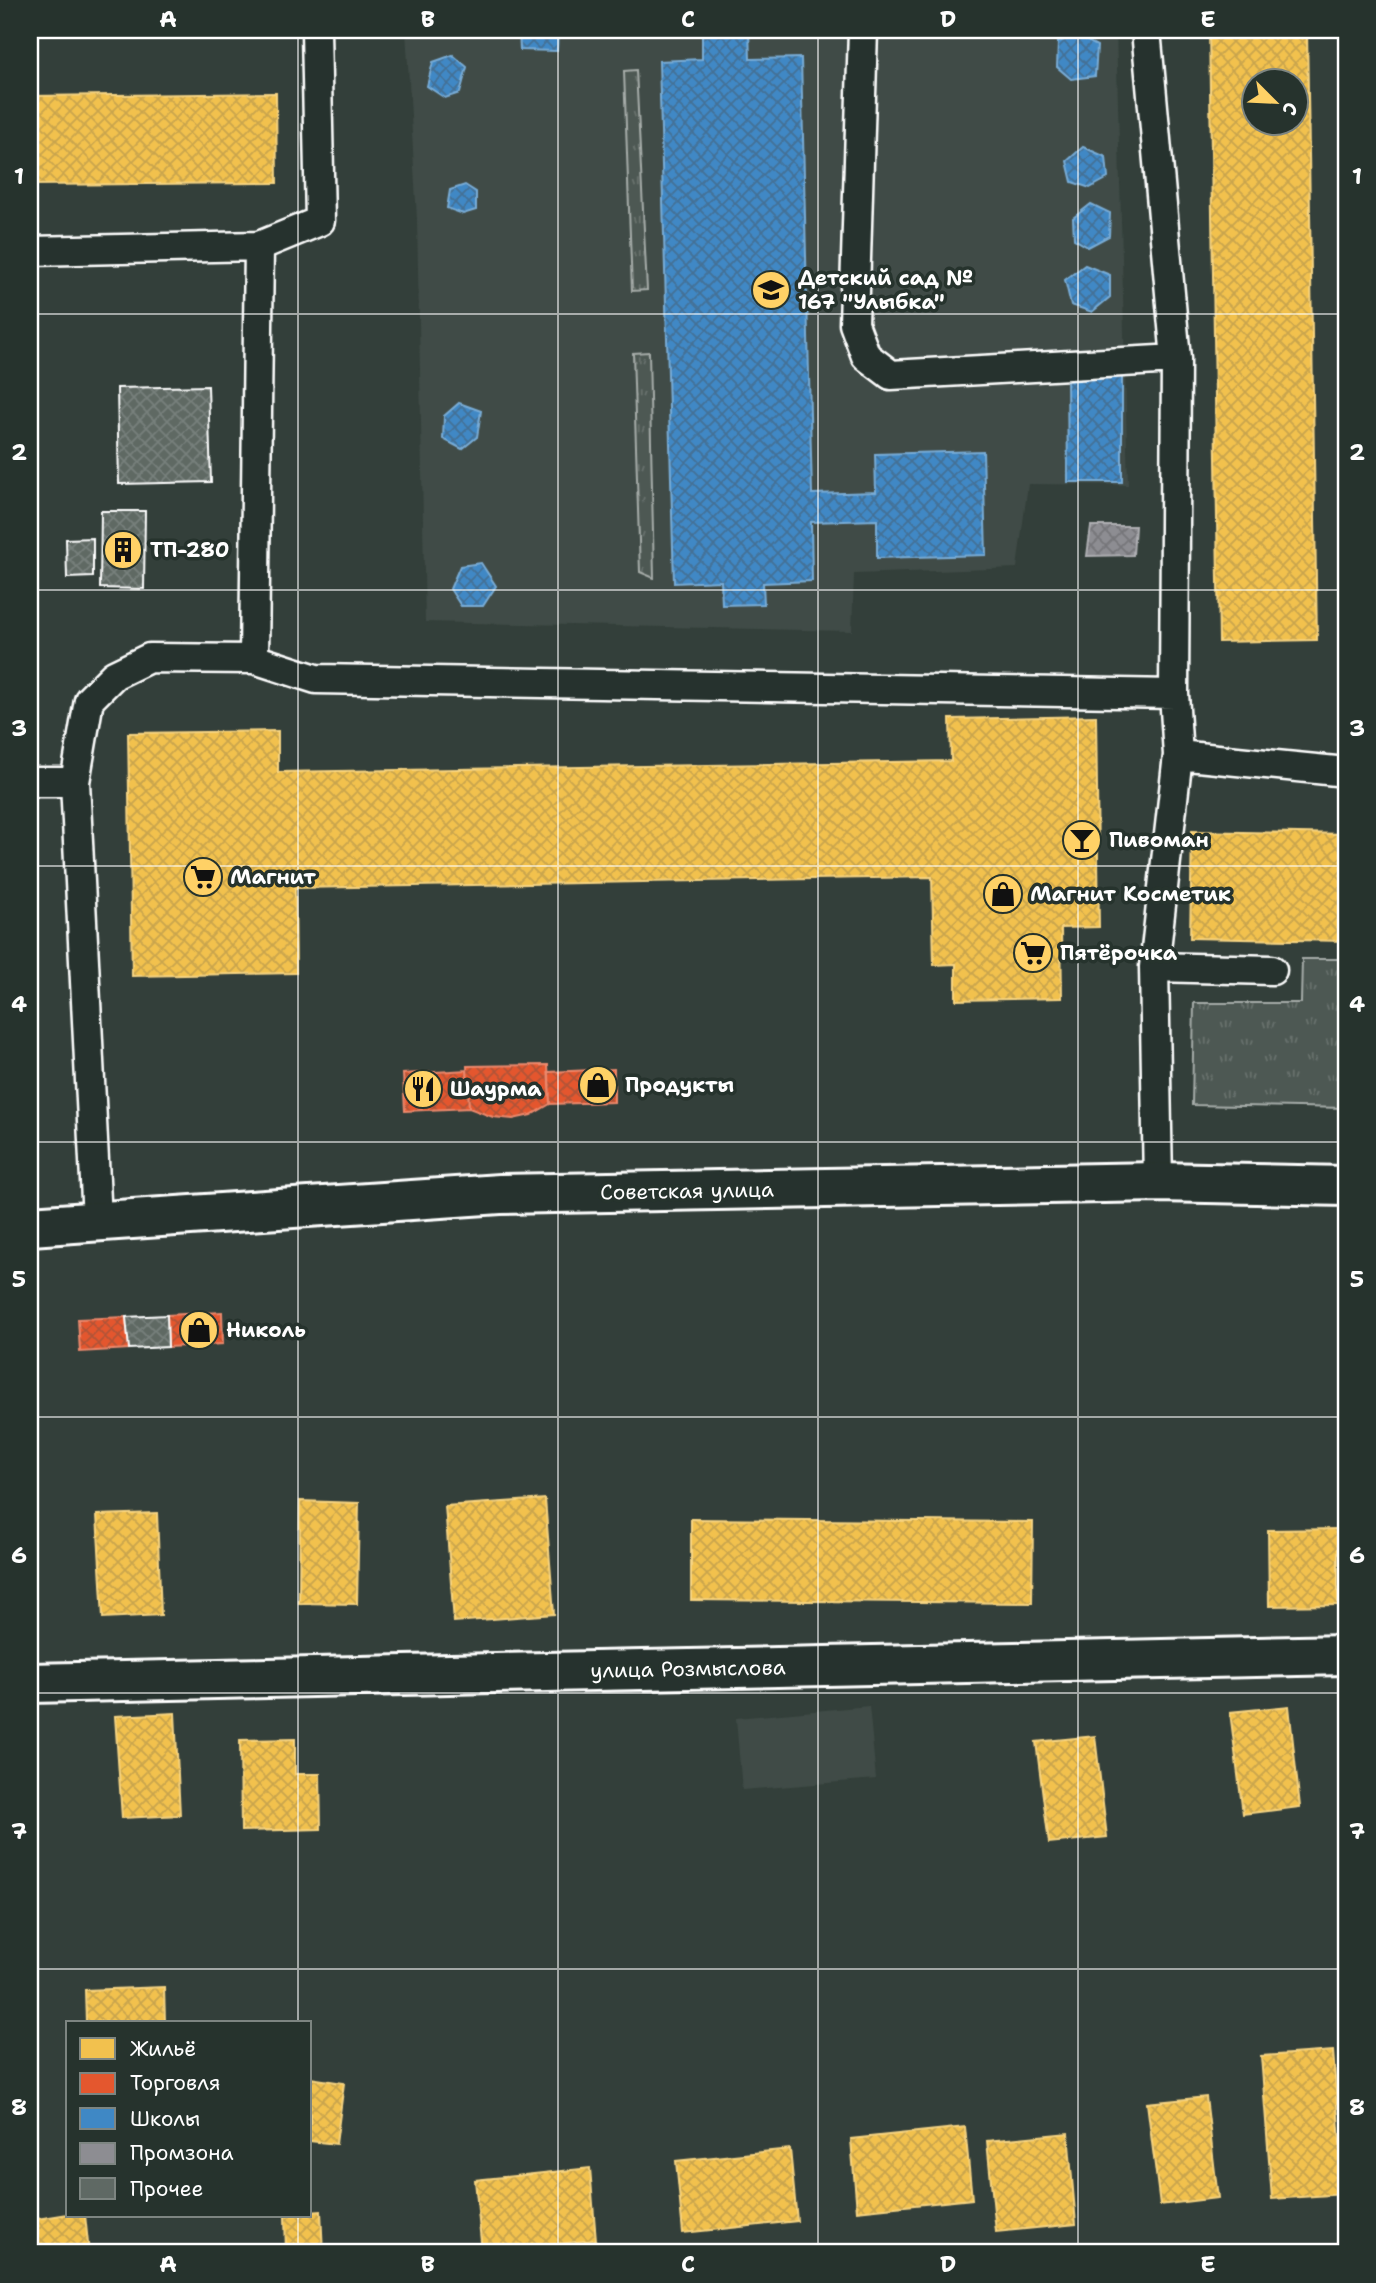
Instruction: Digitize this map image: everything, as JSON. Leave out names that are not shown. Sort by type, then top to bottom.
[{"type":"main road","name":"Советская улица","points":[[30,1226],[500,1194],[1158,1182],[1346,1186]]},
{"type":"main road","name":"улица Розмыслова","points":[[30,1683],[1346,1655]]},
{"type":"lane","points":[[30,251],[258,246],[320,220],[316,30]]},
{"type":"lane","points":[[863,30],[854,324],[866,356],[891,375],[1176,359]]},
{"type":"lane","points":[[1146,30],[1176,359],[1174,694],[1178,755],[1154,967],[1158,1182]]},
{"type":"lane","points":[[254,659],[258,246]]},
{"type":"lane","points":[[97,1220],[75,782],[89,700],[114,674],[149,658],[254,659],[316,679],[1174,694]]},
{"type":"lane","points":[[1178,755],[1346,772]]},
{"type":"lane","points":[[30,782],[75,782]]},
{"type":"lane","points":[[1154,967],[1272,970]]},
{"type":"shaded area","name":"Детский сад № 167 \"Улыбка\"","points":[[406,30],[1116,30],[1128,485],[1028,484],[1017,568],[854,574],[852,631],[425,622],[417,219]]},
{"type":"shaded area","points":[[869,1706],[876,1779],[742,1790],[736,1718]]},
{"type":"green space","points":[[636,70],[647,290],[632,291],[624,71]]},
{"type":"green space","points":[[649,352],[654,578],[640,572],[633,353]]},
{"type":"green space","points":[[1302,959],[1346,959],[1346,1108],[1192,1105],[1194,1003],[1301,1003]]},
{"type":"building: Жильё","points":[[1209,30],[1307,30],[1308,66],[1240,66],[1240,136],[1309,136],[1317,640],[1219,642]]},
{"type":"building: Жильё","points":[[276,93],[277,183],[30,185],[30,96]]},
{"type":"building: Жильё","points":[[1096,716],[1099,927],[1061,928],[1062,998],[956,1000],[956,964],[934,965],[932,877],[295,888],[296,973],[132,976],[128,733],[278,731],[278,772],[951,761],[950,719]]},
{"type":"building: Жильё","points":[[1192,831],[1346,834],[1346,941],[1190,938]]},
{"type":"building: Жильё","points":[[545,1499],[554,1614],[454,1622],[445,1506]]},
{"type":"building: Жильё","points":[[300,1501],[359,1503],[357,1604],[299,1603]]},
{"type":"building: Жильё","points":[[157,1513],[161,1615],[103,1618],[97,1515]]},
{"type":"building: Жильё","points":[[691,1519],[1033,1522],[1032,1603],[691,1600]]},
{"type":"building: Жильё","points":[[1338,1529],[1338,1605],[1269,1606],[1268,1530]]},
{"type":"building: Жильё","points":[[1289,1706],[1300,1807],[1243,1814],[1230,1712]]},
{"type":"building: Жильё","points":[[175,1713],[180,1815],[122,1818],[115,1716]]},
{"type":"building: Жильё","points":[[1095,1736],[1107,1837],[1049,1843],[1036,1742]]},
{"type":"building: Жильё","points":[[295,1739],[295,1774],[320,1774],[321,1829],[241,1831],[240,1740]]},
{"type":"building: Жильё","points":[[30,1941],[36,1992],[30,1993]]},
{"type":"building: Жильё","points":[[164,1987],[165,2021],[86,2021],[85,1990]]},
{"type":"building: Жильё","points":[[1333,2051],[1344,2194],[1272,2199],[1261,2056]]},
{"type":"building: Жильё","points":[[312,2078],[344,2083],[336,2144],[312,2141]]},
{"type":"building: Жильё","points":[[1206,2097],[1218,2198],[1160,2205],[1147,2103]]},
{"type":"building: Жильё","points":[[965,2127],[972,2199],[857,2211],[851,2139]]},
{"type":"building: Жильё","points":[[1068,2133],[1076,2224],[996,2232],[987,2141]]},
{"type":"building: Жильё","points":[[790,2149],[797,2221],[683,2233],[676,2161]]},
{"type":"building: Жильё","points":[[590,2168],[596,2240],[482,2252],[475,2180]]},
{"type":"building: Жильё","points":[[321,2211],[323,2253],[286,2253],[285,2216],[312,2216],[312,2212]]},
{"type":"building: Жильё","points":[[66,2214],[85,2216],[89,2253],[30,2253],[30,2220]]},
{"type":"building: Торговля","points":[[548,1065],[550,1104],[531,1115],[513,1119],[493,1117],[469,1108],[467,1066]]},
{"type":"building: Торговля","points":[[614,1069],[614,1102],[550,1104],[549,1072]]},
{"type":"building: Торговля","points":[[467,1070],[469,1108],[405,1111],[403,1074]]},
{"type":"building: Торговля","points":[[222,1312],[223,1344],[168,1347],[167,1315]]},
{"type":"building: Торговля","points":[[126,1317],[129,1349],[80,1352],[78,1319]]},
{"type":"building: Школы","points":[[519,30],[558,31],[557,51],[520,50]]},
{"type":"building: Школы","points":[[749,30],[750,59],[801,58],[812,494],[876,492],[875,454],[983,451],[986,555],[877,558],[877,520],[811,522],[812,581],[763,583],[764,604],[722,605],[721,581],[674,583],[659,61],[702,59],[702,31]]},
{"type":"building: Школы","points":[[1078,36],[1097,46],[1095,76],[1071,79],[1057,67],[1058,42]]},
{"type":"building: Школы","points":[[453,55],[467,67],[460,93],[445,98],[427,86],[433,62]]},
{"type":"building: Школы","points":[[1083,147],[1106,157],[1108,178],[1090,188],[1072,182],[1067,161]]},
{"type":"building: Школы","points":[[465,185],[476,192],[476,210],[463,214],[447,208],[450,190]]},
{"type":"building: Школы","points":[[1091,204],[1110,213],[1109,236],[1088,247],[1074,239],[1073,218]]},
{"type":"building: Школы","points":[[1085,265],[1110,275],[1110,297],[1092,312],[1071,305],[1065,280]]},
{"type":"building: Школы","points":[[1067,376],[1122,376],[1122,482],[1068,482]]},
{"type":"building: Школы","points":[[459,403],[481,411],[477,437],[462,449],[443,439],[444,416]]},
{"type":"building: Школы","points":[[481,563],[496,586],[483,606],[461,606],[450,589],[460,566]]},
{"type":"building: Промзона","points":[[1091,526],[1135,526],[1133,555],[1087,556]]},
{"type":"building: Прочее","points":[[208,386],[211,482],[119,484],[117,388]]},
{"type":"building: Прочее","name":"ТП-280","points":[[101,511],[145,511],[144,589],[100,588]]},
{"type":"building: Прочее","points":[[93,538],[93,577],[67,578],[66,539]]},
{"type":"building: Прочее","points":[[167,1315],[168,1347],[129,1349],[126,1317]]},
{"type":"place","name":"Детский сад № 167 \"Улыбка\"","points":[[771,290]]},
{"type":"place","name":"ТП-280","points":[[123,550]]},
{"type":"place","name":"Пивоман","points":[[1082,840]]},
{"type":"place","name":"Магнит","points":[[203,877]]},
{"type":"place","name":"Магнит Косметик","points":[[1003,894]]},
{"type":"place","name":"Пятёрочка","points":[[1033,953]]},
{"type":"place","name":"Продукты","points":[[598,1085]]},
{"type":"place","name":"Шаурма","points":[[423,1089]]},
{"type":"place","name":"Николь","points":[[199,1330]]}]
